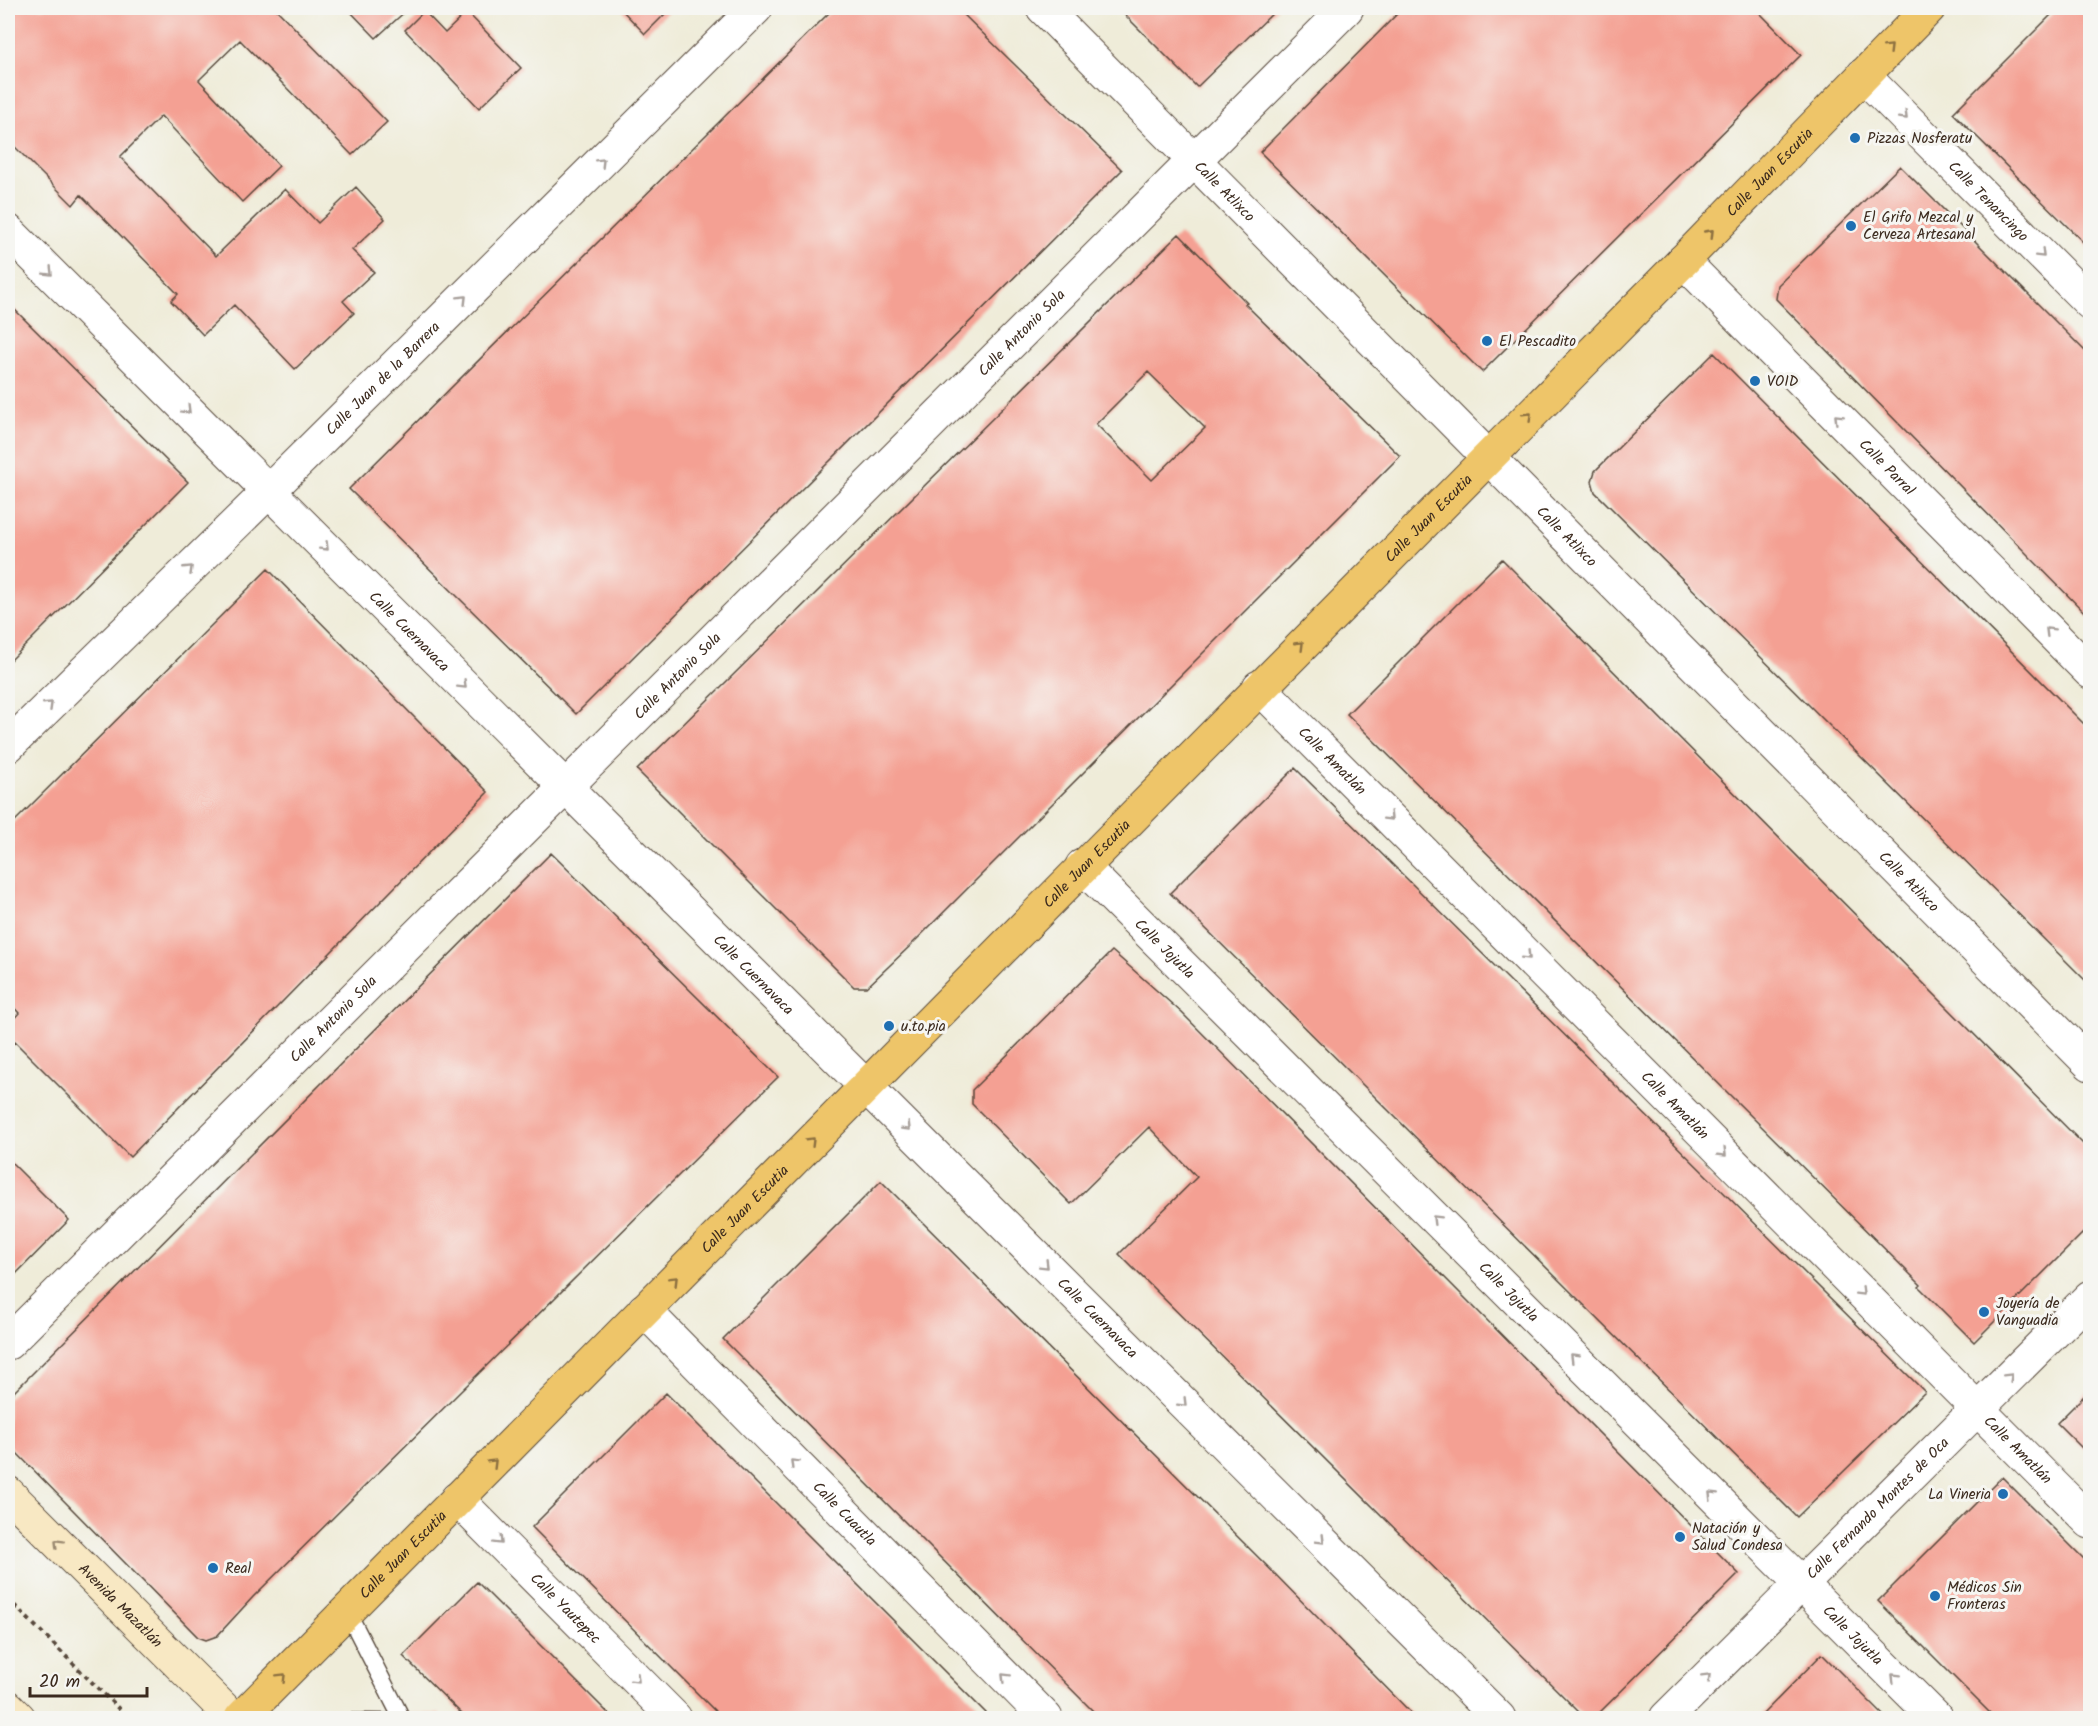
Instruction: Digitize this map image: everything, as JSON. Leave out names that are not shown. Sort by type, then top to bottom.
[{"type":"main road","name":"Calle Juan Escutia","points":[[241,1719],[1259,687],[1683,261],[1929,8]]},
{"type":"main road","name":"Avenida Mazatlán","points":[[8,1492],[233,1719]]},
{"type":"main road","points":[[8,1707],[19,1719]]},
{"type":"street","name":"Calle Juan de la Barrera","points":[[8,746],[756,8]]},
{"type":"street","name":"Calle Atlixco","points":[[1043,8],[1195,159],[1487,458],[2091,1064]]},
{"type":"street","name":"Calle Antonio Sola","points":[[8,1343],[1347,8]]},
{"type":"street","name":"Calle Tenancingo","points":[[1863,75],[2091,303]]},
{"type":"street","name":"Calle Cuernavaca","points":[[8,231],[866,1085],[1498,1719]]},
{"type":"street","name":"Calle Parral","points":[[1683,261],[2091,672]]},
{"type":"street","name":"Calle Amatlán","points":[[1259,687],[2091,1522]]},
{"type":"street","name":"Calle Jojutla","points":[[1082,866],[1936,1719]]},
{"type":"street","name":"Calle Fernando Montes de Oca","points":[[1666,1719],[2091,1297]]},
{"type":"street","name":"Calle Cuautla","points":[[644,1310],[1046,1719]]},
{"type":"street","name":"Calle Yautepec","points":[[458,1499],[675,1719]]},
{"type":"lane","points":[[347,1611],[399,1713]]},
{"type":"path","points":[[8,1599],[128,1719]]},
{"type":"building","points":[[8,8],[275,8],[387,122],[352,155],[240,40],[199,80],[279,166],[242,202],[161,116],[120,157],[216,256],[285,189],[318,223],[356,187],[385,219],[352,250],[374,272],[343,301],[354,313],[295,369],[234,305],[203,335],[171,301],[178,294],[81,195],[73,205],[8,140]]},
{"type":"building","points":[[347,8],[409,8],[376,38]]},
{"type":"building","points":[[620,8],[671,8],[645,34]]},
{"type":"building","points":[[834,8],[957,8],[1122,170],[576,714],[349,489]]},
{"type":"building","points":[[1118,8],[1278,8],[1197,87]]},
{"type":"building","points":[[1403,8],[1755,8],[1801,55],[1482,372],[1260,152]]},
{"type":"building","points":[[2058,8],[2090,8],[2090,249],[1953,113]]},
{"type":"building","points":[[424,11],[445,33],[467,12],[521,68],[479,108],[405,30]]},
{"type":"building","points":[[1900,166],[2090,356],[2090,618],[1776,299],[1778,285]]},
{"type":"building","points":[[1179,234],[1247,303],[1245,304],[1400,456],[867,987],[854,987],[637,770]],"holes":[[[1148,372],[1205,428],[1152,480],[1096,424]]]},
{"type":"building","points":[[8,303],[188,482],[8,663]]},
{"type":"building","points":[[1714,353],[2090,730],[2090,985],[1595,492],[1592,481],[1595,471]]},
{"type":"building","points":[[1502,559],[2090,1151],[2090,1226],[1974,1342],[1919,1287],[1921,1285],[1347,714]]},
{"type":"building","points":[[268,569],[488,792],[130,1157],[15,1042],[8,1049],[8,1025],[19,1013],[8,1001],[8,828]]},
{"type":"building","points":[[1295,768],[1925,1392],[1797,1517],[1170,893]]},
{"type":"building","points":[[551,853],[778,1077],[253,1597],[217,1636],[206,1640],[198,1637],[8,1444],[8,1398]]},
{"type":"building","points":[[1112,951],[1182,1013],[1739,1574],[1594,1718],[1585,1718],[1119,1254],[1197,1177],[1149,1127],[1071,1204],[972,1104],[972,1090]]},
{"type":"building","points":[[8,1159],[69,1220],[8,1282]]},
{"type":"building","points":[[881,1181],[1416,1718],[1100,1718],[723,1339]]},
{"type":"building","points":[[2090,1390],[2090,1456],[2057,1423]]},
{"type":"building","points":[[666,1393],[991,1718],[722,1718],[677,1673],[532,1527]]},
{"type":"building","points":[[2002,1477],[2090,1565],[2090,1718],[1995,1718],[1878,1601]]},
{"type":"building","points":[[477,1582],[613,1718],[466,1718],[403,1656]]},
{"type":"building","points":[[1822,1654],[1885,1717],[1887,1718],[1759,1718]]},
{"type":"building","points":[[341,1713],[440,1714],[439,1718],[341,1718]]},
{"type":"place","name":"Pizzas Nosferatu","points":[[1855,138]]},
{"type":"place","name":"El Grifo Mezcal y Cerveza Artesanal","points":[[1851,226]]},
{"type":"place","name":"El Pescadito","points":[[1487,341]]},
{"type":"place","name":"VOID","points":[[1755,381]]},
{"type":"place","name":"u.to.pia","points":[[889,1026]]},
{"type":"place","name":"Joyería de Vanguadia","points":[[1984,1312]]},
{"type":"place","name":"La Vineria","points":[[2003,1494]]},
{"type":"place","name":"Natación y Salud Condesa","points":[[1680,1537]]},
{"type":"place","name":"Real","points":[[213,1568]]},
{"type":"place","name":"Médicos Sin Fronteras","points":[[1935,1596]]}]
